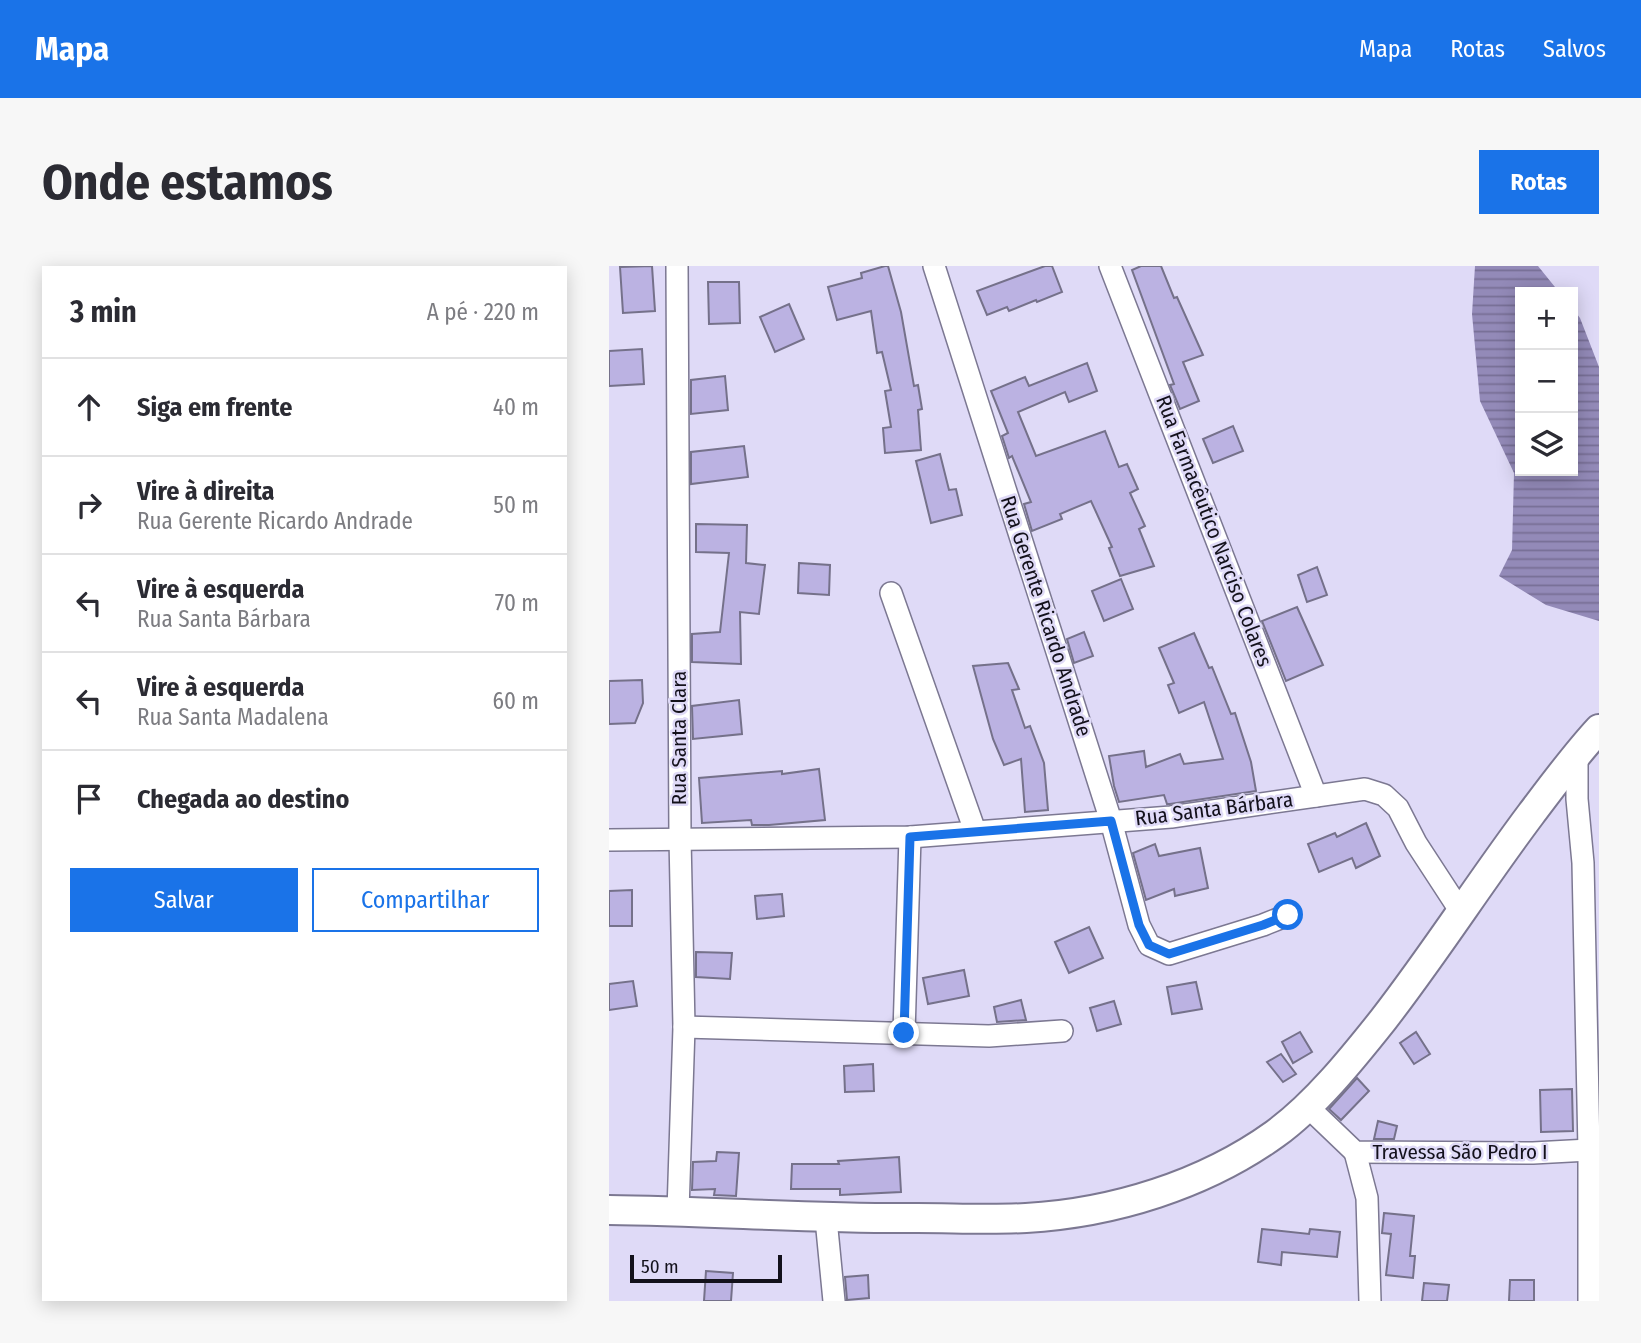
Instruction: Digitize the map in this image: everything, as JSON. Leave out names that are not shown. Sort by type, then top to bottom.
[{"type":"street","name":"Rua Santa Clara","points":[[677,266],[680,838],[684,1027],[678,1211]]},
{"type":"street","name":"Rua Gerente Ricardo Andrade","points":[[934,266],[1111,821],[1139,925],[1149,945],[1169,954],[1288,915]]},
{"type":"street","name":"Rua Farmacêutico Narciso Colares","points":[[1110,266],[1316,796]]},
{"type":"street","points":[[891,593],[975,831]]},
{"type":"street","points":[[609,1210],[826,1219],[1027,1218],[1138,1199],[1183,1184],[1227,1163],[1275,1134],[1308,1107],[1382,1021],[1577,752],[1599,729]]},
{"type":"street","points":[[1577,752],[1577,799],[1583,863],[1589,1301]]},
{"type":"street","name":"Rua Santa Bárbara","points":[[609,839],[910,837],[1171,817],[1365,789],[1384,795],[1398,808],[1461,912]]},
{"type":"street","points":[[904,1033],[910,837]]},
{"type":"street","points":[[684,1027],[989,1036],[1062,1031]]},
{"type":"street","name":"Travessa São Pedro I","points":[[1308,1107],[1355,1152],[1533,1153],[1589,1150]]},
{"type":"street","points":[[1355,1152],[1367,1198],[1370,1301]]},
{"type":"street","points":[[826,1219],[834,1301]]},
{"type":"shaded area","points":[[1475,266],[1538,266],[1555,287],[1515,287],[1515,476],[1578,476],[1578,315],[1580,318],[1599,367],[1599,621],[1546,605],[1499,576],[1512,550],[1514,473],[1480,401],[1472,314]]},
{"type":"building","points":[[652,266],[655,311],[623,313],[620,267]]},
{"type":"building","points":[[888,266],[901,312],[914,386],[918,385],[922,409],[918,410],[921,450],[885,453],[883,428],[891,427],[885,391],[891,390],[882,352],[877,353],[871,311],[837,320],[828,287],[862,278],[861,273]]},
{"type":"building","points":[[1045,266],[1052,266],[1062,292],[1009,311],[1007,307],[987,315],[977,291]]},
{"type":"building","points":[[1141,266],[1161,266],[1203,355],[1183,362],[1199,401],[1180,409],[1170,385],[1174,384],[1132,270]]},
{"type":"building","points":[[708,282],[739,282],[740,323],[709,324]]},
{"type":"building","points":[[789,304],[804,339],[775,352],[760,317]]},
{"type":"building","points":[[642,349],[644,384],[609,386],[609,351]]},
{"type":"building","points":[[1087,363],[1097,391],[1069,402],[1065,392],[1018,412],[1036,456],[1105,431],[1119,467],[1127,464],[1138,489],[1130,493],[1145,526],[1139,529],[1154,566],[1120,576],[1109,548],[1112,547],[1091,501],[1060,514],[1062,519],[1032,531],[1024,504],[1031,502],[1012,456],[1009,458],[1002,436],[1008,433],[991,391],[1025,377],[1029,386]]},
{"type":"building","points":[[725,376],[728,410],[691,414],[691,380]]},
{"type":"building","points":[[1233,426],[1243,451],[1213,463],[1203,439]]},
{"type":"building","points":[[744,446],[748,477],[691,484],[691,452]]},
{"type":"building","points":[[940,454],[949,490],[956,489],[962,515],[931,523],[916,461]]},
{"type":"building","points":[[696,524],[747,525],[746,563],[765,565],[759,614],[740,612],[741,664],[692,662],[692,634],[720,632],[729,553],[696,552]]},
{"type":"building","points":[[799,563],[830,565],[829,595],[798,593]]},
{"type":"building","points":[[1317,567],[1327,595],[1307,602],[1298,575]]},
{"type":"building","points":[[1121,579],[1133,609],[1104,621],[1092,591]]},
{"type":"building","points":[[1297,607],[1323,665],[1286,681],[1262,621]]},
{"type":"building","points":[[1084,632],[1093,656],[1074,663],[1067,639]]},
{"type":"building","points":[[1194,633],[1209,668],[1212,667],[1231,714],[1235,713],[1251,762],[1256,791],[1170,804],[1167,804],[1164,795],[1119,802],[1109,756],[1144,751],[1146,767],[1180,754],[1184,764],[1223,759],[1204,702],[1179,713],[1168,685],[1174,683],[1159,648]]},
{"type":"building","points":[[1008,663],[1019,689],[1012,690],[1025,728],[1030,726],[1044,763],[1048,810],[1025,812],[1021,759],[1004,765],[993,739],[973,666]]},
{"type":"building","points":[[642,680],[643,703],[635,723],[609,724],[609,681]]},
{"type":"building","points":[[739,700],[742,734],[693,739],[692,706]]},
{"type":"building","points":[[819,769],[825,820],[769,825],[752,825],[751,820],[702,823],[699,778],[782,771],[782,774]]},
{"type":"building","points":[[1366,823],[1380,856],[1356,868],[1352,858],[1319,872],[1308,844],[1335,833],[1337,837]]},
{"type":"building","points":[[1155,844],[1159,856],[1200,848],[1208,888],[1175,896],[1174,889],[1146,900],[1133,853]]},
{"type":"building","points":[[632,890],[632,926],[609,926],[609,891]]},
{"type":"building","points":[[782,894],[784,916],[757,919],[755,896]]},
{"type":"building","points":[[1089,927],[1103,958],[1069,973],[1055,942]]},
{"type":"building","points":[[696,952],[732,953],[730,979],[696,977]]},
{"type":"building","points":[[964,970],[969,996],[928,1004],[923,978]]},
{"type":"building","points":[[633,981],[637,1006],[609,1010],[609,984]]},
{"type":"building","points":[[1196,982],[1202,1009],[1172,1014],[1167,987]]},
{"type":"building","points":[[1021,1000],[1026,1020],[997,1022],[994,1007]]},
{"type":"building","points":[[1114,1001],[1121,1024],[1097,1031],[1090,1008]]},
{"type":"building","points":[[1300,1032],[1312,1052],[1293,1063],[1282,1042]]},
{"type":"building","points":[[1416,1032],[1430,1054],[1414,1064],[1400,1043]]},
{"type":"building","points":[[1281,1054],[1296,1074],[1283,1082],[1267,1062]]},
{"type":"building","points":[[873,1064],[874,1091],[845,1092],[844,1066]]},
{"type":"building","points":[[1357,1078],[1369,1091],[1341,1120],[1329,1109]]},
{"type":"building","points":[[1572,1089],[1573,1131],[1541,1132],[1540,1090]]},
{"type":"building","points":[[1378,1121],[1397,1126],[1394,1139],[1374,1139]]},
{"type":"building","points":[[717,1152],[739,1153],[736,1196],[714,1195],[715,1189],[692,1190],[693,1162],[716,1161]]},
{"type":"building","points":[[899,1157],[901,1192],[840,1195],[840,1189],[791,1189],[792,1164],[839,1164],[838,1161]]},
{"type":"building","points":[[1384,1213],[1414,1216],[1410,1256],[1415,1256],[1413,1278],[1386,1275],[1391,1234],[1382,1233]]},
{"type":"building","points":[[1262,1229],[1309,1234],[1310,1229],[1340,1232],[1337,1257],[1282,1252],[1281,1265],[1258,1262]]},
{"type":"building","points":[[706,1271],[733,1273],[731,1301],[704,1301]]},
{"type":"building","points":[[868,1275],[869,1298],[847,1300],[845,1277]]},
{"type":"building","points":[[1510,1280],[1534,1280],[1534,1301],[1509,1301]]},
{"type":"building","points":[[1424,1283],[1449,1285],[1447,1301],[1422,1301]]},
{"type":"route","points":[[904,1033],[910,837],[1111,821],[1139,925],[1149,945],[1169,954],[1288,915]]}]
